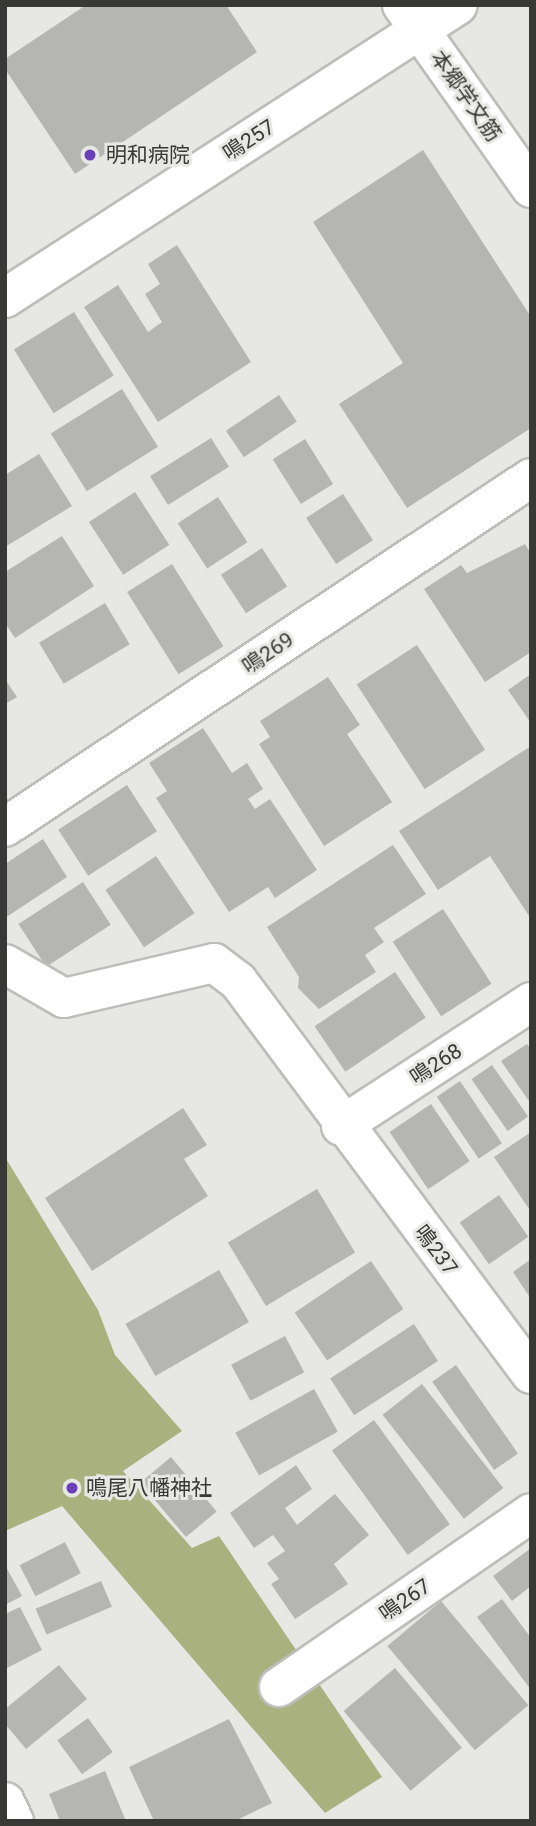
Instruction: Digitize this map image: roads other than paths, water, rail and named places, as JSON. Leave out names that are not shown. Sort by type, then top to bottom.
[{"type":"street","name":"鳴257","points":[[5,298],[411,18],[458,5]]},
{"type":"street","name":"本郷学文筋","points":[[411,18],[531,187]]},
{"type":"street","name":"鳴269","points":[[5,827],[531,478]]},
{"type":"street","name":"鳴237","points":[[5,964],[64,998],[214,963],[238,981],[341,1126],[531,1374]]},
{"type":"street","name":"鳴268","points":[[341,1126],[531,1002]]},
{"type":"street","name":"鳴267","points":[[279,1687],[531,1513]]},
{"type":"street","points":[[5,1801],[15,1821]]},
{"type":"place","name":"明和病院","points":[[90,155]]},
{"type":"place","name":"鳴尾八幡神社","points":[[72,1488]]}]
